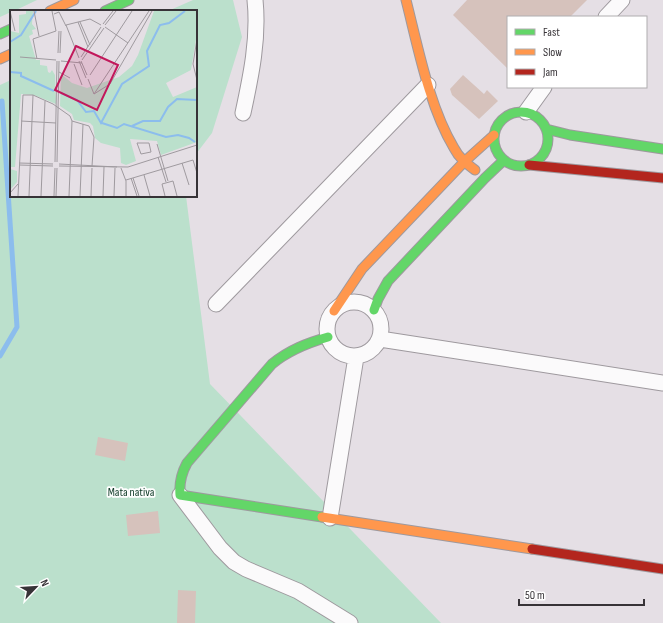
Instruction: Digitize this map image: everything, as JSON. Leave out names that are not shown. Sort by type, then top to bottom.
[{"type":"street","points":[[52,10],[74,0]]},
{"type":"street","points":[[107,10],[129,0]]},
{"type":"street","points":[[243,114],[254,57],[255,0]]},
{"type":"street","points":[[406,0],[428,85],[448,136],[454,149],[464,162],[485,178]]},
{"type":"street","points":[[607,16],[622,0]]},
{"type":"street","points":[[0,34],[10,29]]},
{"type":"street","points":[[0,59],[10,54]]},
{"type":"street","points":[[216,304],[428,85]]},
{"type":"street","points":[[526,112],[543,88]]},
{"type":"street","points":[[334,310],[349,302],[367,304],[374,310],[382,325],[380,340],[370,352],[356,356],[347,356],[338,352],[332,345],[328,336],[327,328],[329,318],[334,310],[362,269],[464,162],[494,135],[500,122],[505,116],[519,112],[526,112],[535,115],[542,121],[546,129],[548,138],[547,147],[537,161],[529,165]]},
{"type":"street","points":[[546,129],[570,135],[663,149]]},
{"type":"street","points":[[494,135],[495,148],[504,160],[510,164],[663,178]]},
{"type":"street","points":[[374,310],[388,281],[485,178],[504,160]]},
{"type":"street","points":[[328,336],[294,347],[272,364],[187,463],[181,473],[179,481],[180,495],[220,548],[234,562],[246,569],[298,591],[350,623]]},
{"type":"street","points":[[380,340],[663,382]]},
{"type":"street","points":[[330,518],[356,356]]},
{"type":"street","points":[[180,495],[663,568]]},
{"type":"green space","points":[[0,0],[37,0],[16,10],[10,10],[10,12],[0,17]]},
{"type":"green space","points":[[193,0],[233,0],[242,37],[212,133],[197,153],[197,10],[170,10]]},
{"type":"green space","name":"Mata nativa","points":[[10,80],[10,197],[186,197],[210,384],[441,623],[0,623],[0,85]]},
{"type":"building","points":[[467,0],[587,0],[571,16],[507,16],[507,68],[453,15]]},
{"type":"building","points":[[463,75],[484,94],[487,90],[498,101],[479,119],[452,95],[450,89]]},
{"type":"building","points":[[98,437],[128,443],[125,461],[95,455]]},
{"type":"building","points":[[158,511],[160,533],[128,536],[126,515]]},
{"type":"building","points":[[178,590],[196,591],[195,623],[177,623]]},
{"type":"waterway","points":[[0,356],[17,327],[2,101]]},
{"type":"traffic: fast","points":[[107,10],[129,0]]},
{"type":"traffic: fast","points":[[0,34],[10,29]]},
{"type":"traffic: fast","points":[[516,112],[526,112],[536,116],[544,124],[548,134],[548,139],[548,144],[544,154],[536,162],[526,166],[516,166],[506,162],[498,154],[494,144],[494,134],[498,124],[506,116],[516,112]]},
{"type":"traffic: fast","points":[[546,129],[570,135],[663,149]]},
{"type":"traffic: fast","points":[[374,310],[388,281],[485,178],[504,160]]},
{"type":"traffic: fast","points":[[322,517],[180,495],[180,486],[182,475],[187,463],[272,364],[298,348],[328,337]]},
{"type":"traffic: slow","points":[[52,10],[74,0]]},
{"type":"traffic: slow","points":[[406,0],[425,76],[445,132],[458,155],[475,170]]},
{"type":"traffic: slow","points":[[0,59],[10,54]]},
{"type":"traffic: slow","points":[[334,311],[362,269],[464,162],[494,135]]},
{"type":"traffic: slow","points":[[322,517],[532,549]]},
{"type":"traffic: jam","points":[[529,165],[663,178]]},
{"type":"traffic: jam","points":[[532,549],[663,569]]}]
